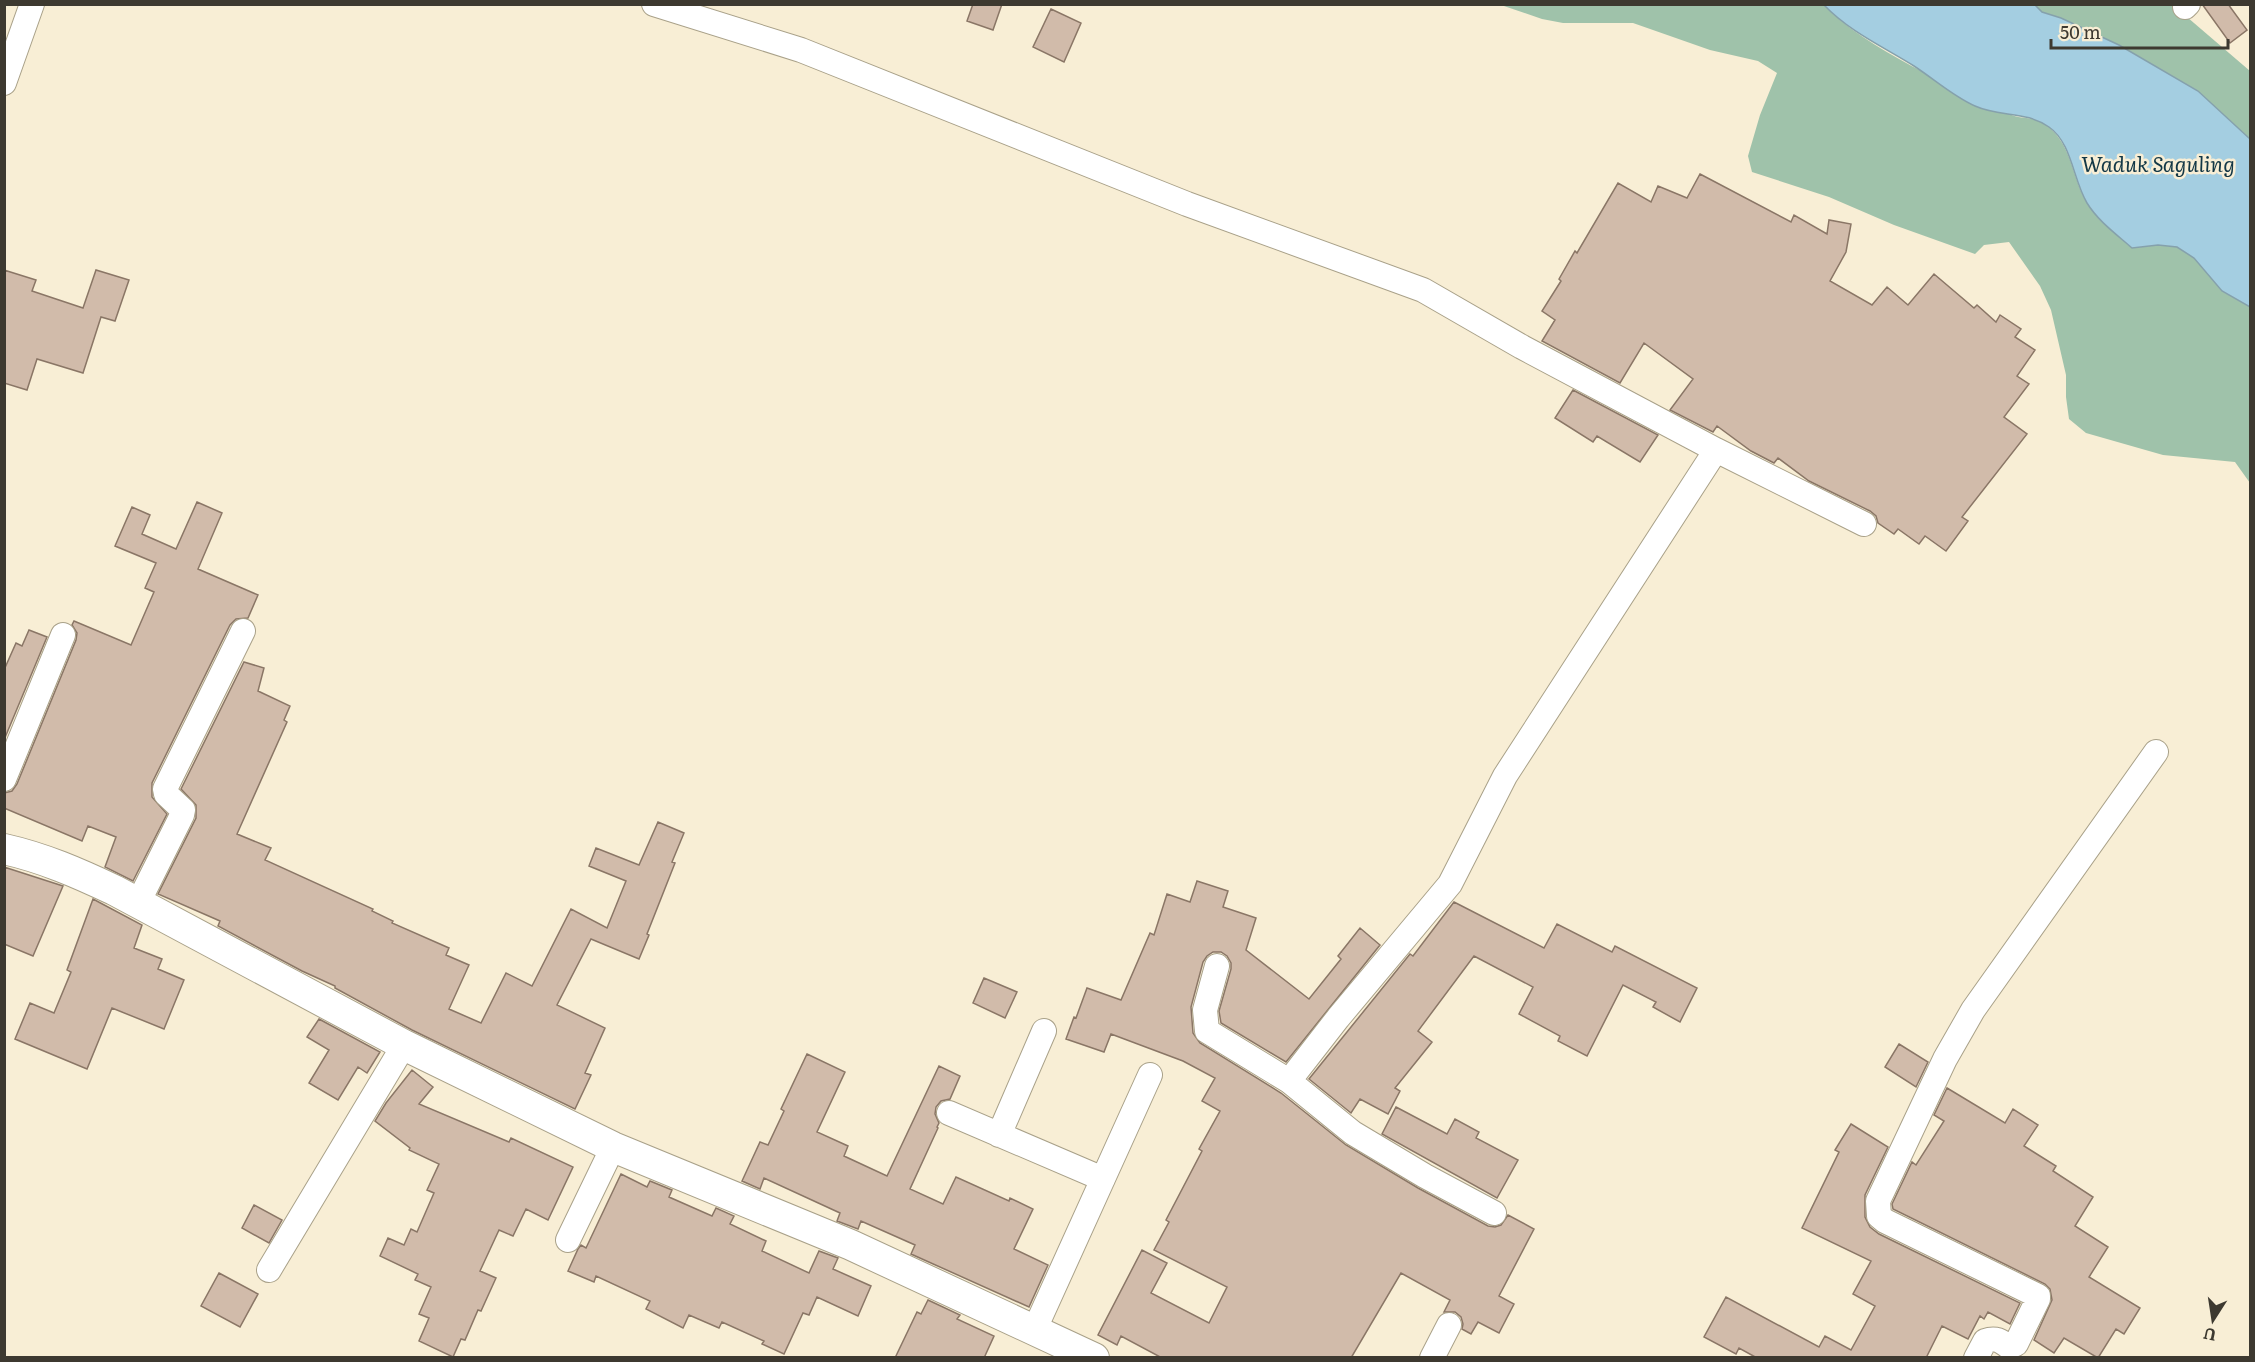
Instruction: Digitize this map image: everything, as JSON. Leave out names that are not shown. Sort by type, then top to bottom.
[{"type":"street","points":[[4,83],[32,4]]},
{"type":"street","points":[[654,4],[801,50],[1186,204],[1423,290],[1522,347],[1716,450],[1864,524]]},
{"type":"street","points":[[1289,1081],[1338,1018],[1450,884],[1505,777],[1716,450]]},
{"type":"street","points":[[138,903],[182,815],[183,810],[166,794],[165,789],[243,631]]},
{"type":"street","points":[[4,779],[63,635]]},
{"type":"street","points":[[1976,1358],[1985,1341],[1992,1338],[1999,1339],[2009,1347],[2016,1344],[2038,1296],[1885,1221],[1879,1216],[1878,1201],[1940,1070],[1973,1010],[2157,752]]},
{"type":"street","points":[[4,849],[37,856],[74,871],[404,1045],[613,1147],[851,1245],[1094,1358]]},
{"type":"street","points":[[1217,966],[1205,1010],[1207,1031],[1289,1081],[1353,1133],[1425,1176],[1494,1213]]},
{"type":"street","points":[[999,1135],[1044,1031]]},
{"type":"street","points":[[269,1270],[404,1045]]},
{"type":"street","points":[[1034,1331],[1150,1075]]},
{"type":"street","points":[[949,1113],[1103,1179]]},
{"type":"street","points":[[568,1240],[613,1147]]},
{"type":"street","points":[[1432,1358],[1449,1325]]},
{"type":"green space","points":[[1501,5],[1824,5],[1863,37],[1912,66],[2009,114],[2046,124],[2064,145],[2087,203],[2108,227],[2132,248],[2158,245],[2177,247],[2194,258],[2222,291],[2250,307],[2250,483],[2235,462],[2163,455],[2086,433],[2069,419],[2066,375],[2051,310],[2040,286],[2009,242],[1984,245],[1975,254],[1894,225],[1829,197],[1752,172],[1748,156],[1760,115],[1777,73],[1758,61],[1710,50],[1633,23],[1563,23],[1542,19]]},
{"type":"green space","points":[[2035,5],[2173,5],[2250,71],[2250,139],[2198,91],[2119,45],[2061,18],[2042,12]]},
{"type":"water","name":"Waduk Saguling","points":[[1824,5],[2035,5],[2042,12],[2061,18],[2119,45],[2198,91],[2250,139],[2250,307],[2222,291],[2194,258],[2177,247],[2158,245],[2132,248],[2108,227],[2087,203],[2063,142],[2049,127],[2032,119],[1994,112],[1967,102],[1914,66],[1855,31]]},
{"type":"building","points":[[973,4],[1002,4],[993,30],[967,21]]},
{"type":"building","points":[[2202,4],[2228,4],[2247,30],[2230,43]]},
{"type":"building","points":[[1051,9],[1081,23],[1064,62],[1033,47]]},
{"type":"building","points":[[1700,174],[1791,222],[1794,215],[1827,234],[1829,220],[1851,224],[1846,252],[1830,281],[1872,305],[1887,287],[1908,305],[1934,274],[1974,308],[1977,305],[1996,322],[2000,315],[2021,329],[2015,337],[2035,350],[2017,376],[2029,384],[2004,417],[2027,434],[1962,517],[1968,521],[1946,551],[1925,536],[1919,544],[1898,529],[1894,534],[1878,523],[1876,516],[1870,511],[1809,481],[1778,458],[1774,463],[1751,451],[1717,426],[1713,432],[1670,410],[1693,379],[1644,343],[1620,383],[1542,341],[1555,320],[1542,311],[1561,281],[1559,279],[1575,251],[1577,253],[1618,183],[1651,202],[1658,186],[1687,198]]},
{"type":"building","points":[[4,270],[36,280],[32,291],[83,308],[96,270],[129,280],[115,321],[101,317],[83,373],[37,359],[27,390],[4,383]]},
{"type":"building","points":[[1573,390],[1658,435],[1640,462],[1597,436],[1593,442],[1555,418]]},
{"type":"building","points":[[197,502],[222,513],[198,569],[258,595],[248,618],[236,619],[230,625],[152,783],[152,797],[167,814],[133,881],[105,867],[116,837],[88,826],[82,841],[4,808],[4,793],[12,791],[17,784],[76,640],[77,633],[72,625],[74,621],[131,645],[154,592],[145,588],[156,563],[115,546],[132,507],[150,515],[142,534],[176,549]]},
{"type":"building","points":[[29,630],[47,637],[4,740],[4,670],[16,643],[22,646]]},
{"type":"building","points":[[244,662],[264,668],[258,691],[290,706],[284,720],[287,722],[237,834],[271,848],[265,860],[373,909],[372,911],[393,921],[392,923],[449,948],[446,955],[469,965],[449,1009],[481,1023],[506,973],[532,986],[571,909],[607,928],[626,881],[589,866],[596,848],[639,865],[658,822],[684,833],[639,959],[591,939],[557,1005],[605,1028],[585,1073],[591,1075],[575,1109],[412,1030],[335,986],[218,926],[220,921],[158,894],[196,818],[196,805],[181,789]]},
{"type":"building","points":[[4,867],[63,886],[33,956],[4,944]]},
{"type":"building","points":[[1197,881],[1228,891],[1223,907],[1256,918],[1246,950],[1309,999],[1341,959],[1338,956],[1360,928],[1380,945],[1286,1062],[1221,1023],[1219,1011],[1231,963],[1221,952],[1213,952],[1203,962],[1191,1007],[1193,1033],[1200,1043],[1281,1093],[1346,1145],[1418,1188],[1488,1226],[1501,1225],[1508,1215],[1534,1229],[1499,1296],[1514,1304],[1499,1333],[1478,1322],[1471,1334],[1462,1329],[1461,1317],[1455,1312],[1444,1312],[1450,1300],[1401,1273],[1351,1358],[1162,1358],[1121,1336],[1117,1345],[1098,1335],[1142,1250],[1167,1263],[1151,1293],[1209,1323],[1227,1287],[1154,1250],[1169,1222],[1166,1220],[1202,1151],[1199,1149],[1220,1111],[1202,1101],[1215,1078],[1183,1061],[1111,1034],[1104,1052],[1066,1039],[1087,988],[1121,1000],[1150,933],[1154,935],[1167,894],[1190,902]]},
{"type":"building","points":[[93,899],[142,925],[134,948],[162,959],[158,969],[184,980],[164,1029],[112,1008],[87,1069],[15,1039],[30,1003],[54,1013],[71,972],[67,970]]},
{"type":"building","points":[[1454,902],[1544,948],[1557,924],[1612,952],[1615,946],[1697,988],[1680,1022],[1653,1007],[1656,1002],[1623,985],[1587,1056],[1558,1041],[1560,1036],[1519,1014],[1533,987],[1474,956],[1418,1031],[1432,1042],[1395,1088],[1400,1091],[1388,1114],[1360,1099],[1351,1113],[1309,1079],[1410,954],[1413,956]]},
{"type":"building","points":[[984,978],[1017,992],[1005,1018],[973,1003]]},
{"type":"building","points":[[319,1019],[380,1052],[367,1073],[358,1067],[338,1100],[309,1083],[329,1050],[307,1037]]},
{"type":"building","points":[[1899,1044],[1928,1062],[1916,1087],[1885,1067]]},
{"type":"building","points":[[807,1054],[845,1072],[817,1132],[848,1146],[844,1156],[887,1176],[939,1066],[960,1076],[950,1099],[941,1101],[936,1107],[938,1128],[910,1189],[943,1204],[956,1177],[1009,1201],[1010,1198],[1033,1209],[1014,1249],[1048,1265],[1029,1307],[911,1254],[915,1245],[861,1221],[858,1229],[837,1221],[840,1213],[764,1178],[760,1189],[742,1181],[760,1142],[768,1145],[784,1111],[781,1109]]},
{"type":"building","points":[[412,1070],[433,1087],[419,1104],[509,1142],[511,1138],[573,1167],[548,1220],[526,1209],[513,1236],[499,1230],[480,1271],[496,1278],[481,1311],[478,1310],[465,1340],[461,1339],[453,1357],[419,1341],[429,1318],[419,1314],[431,1287],[415,1280],[418,1274],[380,1256],[388,1238],[404,1245],[411,1229],[417,1232],[434,1193],[427,1190],[439,1164],[409,1150],[410,1148],[375,1121]]},
{"type":"building","points":[[1947,1088],[2005,1123],[2013,1109],[2038,1125],[2024,1146],[2056,1166],[2053,1171],[2093,1197],[2075,1226],[2108,1247],[2089,1277],[2140,1308],[2124,1334],[2116,1329],[2098,1358],[2064,1338],[2054,1353],[2034,1340],[2052,1300],[2050,1289],[2045,1284],[1893,1209],[1892,1204],[1912,1162],[1916,1165],[1944,1121],[1934,1115]]},
{"type":"building","points":[[1396,1107],[1447,1134],[1455,1119],[1479,1132],[1476,1138],[1518,1160],[1497,1198],[1382,1134]]},
{"type":"building","points":[[1851,1124],[1888,1147],[1865,1195],[1865,1217],[1870,1227],[1879,1234],[2020,1303],[2010,1324],[1988,1312],[1984,1319],[1980,1316],[1968,1339],[1942,1326],[1926,1358],[1757,1358],[1739,1348],[1736,1354],[1704,1337],[1726,1297],[1819,1347],[1825,1336],[1851,1350],[1875,1306],[1853,1294],[1871,1261],[1802,1228],[1839,1152],[1835,1150]]},
{"type":"building","points":[[621,1174],[647,1187],[650,1181],[672,1190],[669,1197],[712,1216],[716,1208],[734,1216],[730,1224],[766,1241],[762,1251],[809,1273],[819,1251],[838,1258],[833,1269],[871,1286],[858,1316],[817,1297],[809,1315],[803,1313],[784,1354],[762,1344],[764,1341],[722,1322],[719,1328],[689,1315],[683,1328],[646,1309],[650,1301],[596,1276],[594,1282],[568,1271],[581,1245],[586,1248]]},
{"type":"building","points":[[254,1205],[282,1220],[269,1243],[242,1228]]},
{"type":"building","points":[[219,1273],[258,1294],[240,1327],[201,1306]]},
{"type":"building","points":[[928,1300],[960,1315],[957,1319],[994,1336],[984,1358],[895,1358],[917,1312],[921,1314]]}]
